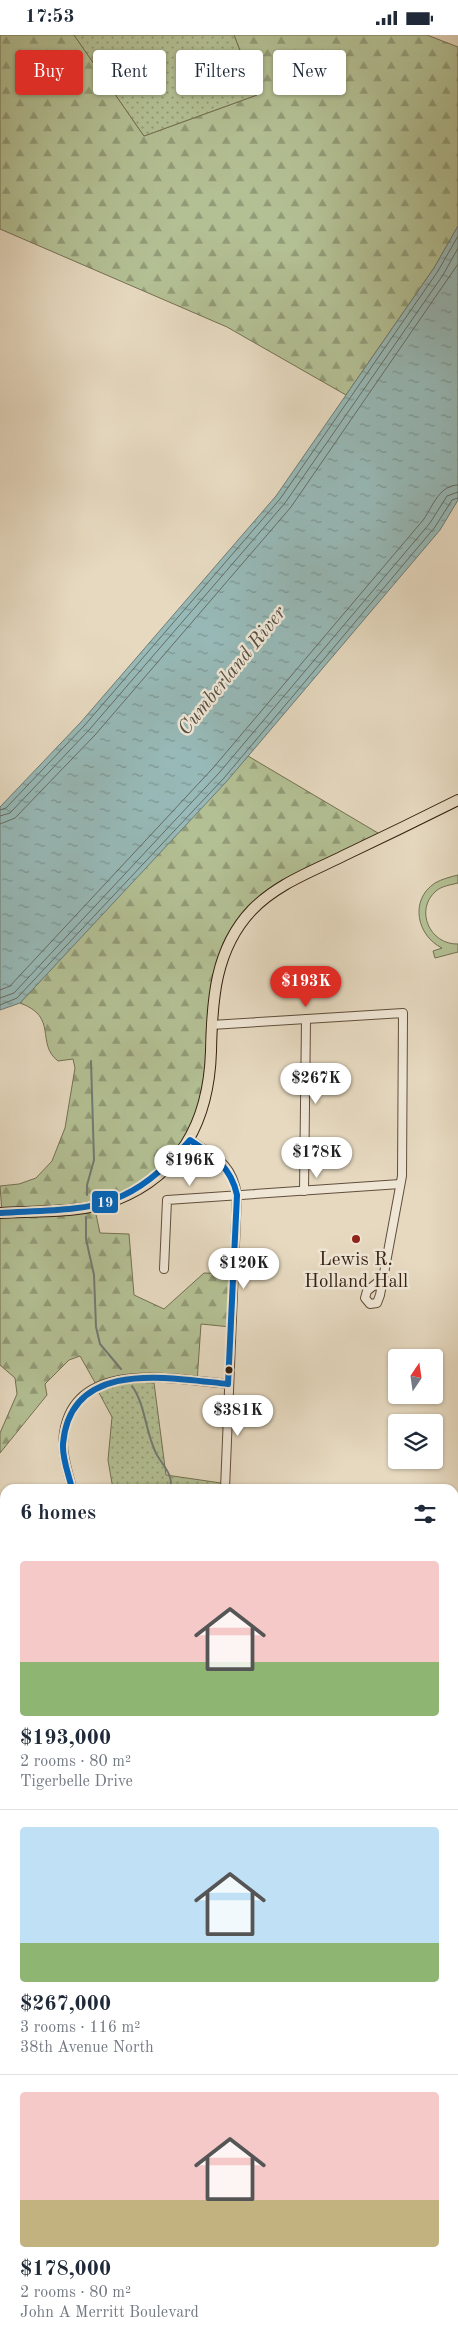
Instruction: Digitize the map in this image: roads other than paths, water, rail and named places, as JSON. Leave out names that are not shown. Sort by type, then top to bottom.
[{"type":"main road","points":[[0,1213],[78,1208],[116,1201],[151,1181],[175,1158],[190,1140],[207,1093],[211,1025],[218,969],[234,935],[252,910],[279,887],[458,800]]},
{"type":"street","points":[[211,1025],[403,1013],[400,1184],[383,1278]]},
{"type":"street","points":[[304,1191],[306,1019]]},
{"type":"street","points":[[190,1140],[226,1166],[233,1179],[237,1195],[225,1484]]},
{"type":"street","points":[[164,1269],[167,1200],[400,1184]]},
{"type":"street","points":[[71,1484],[64,1452],[65,1433],[74,1409],[94,1389],[113,1380],[133,1377],[228,1384]]},
{"type":"water","name":"Cumberland River","points":[[458,226],[458,500],[440,530],[227,781],[20,1003],[0,1010],[0,807],[81,722],[276,496],[434,268]]},
{"type":"waterway","points":[[87,1195],[87,1185],[94,1160],[91,1061]]},
{"type":"waterway","points":[[86,1217],[86,1239],[94,1275],[96,1327],[100,1344],[121,1369]]},
{"type":"waterway","points":[[132,1386],[140,1401],[155,1451],[169,1473],[171,1484]]},
{"type":"place","name":"Lewis R. Holland Hall","points":[[356,1239]]}]
